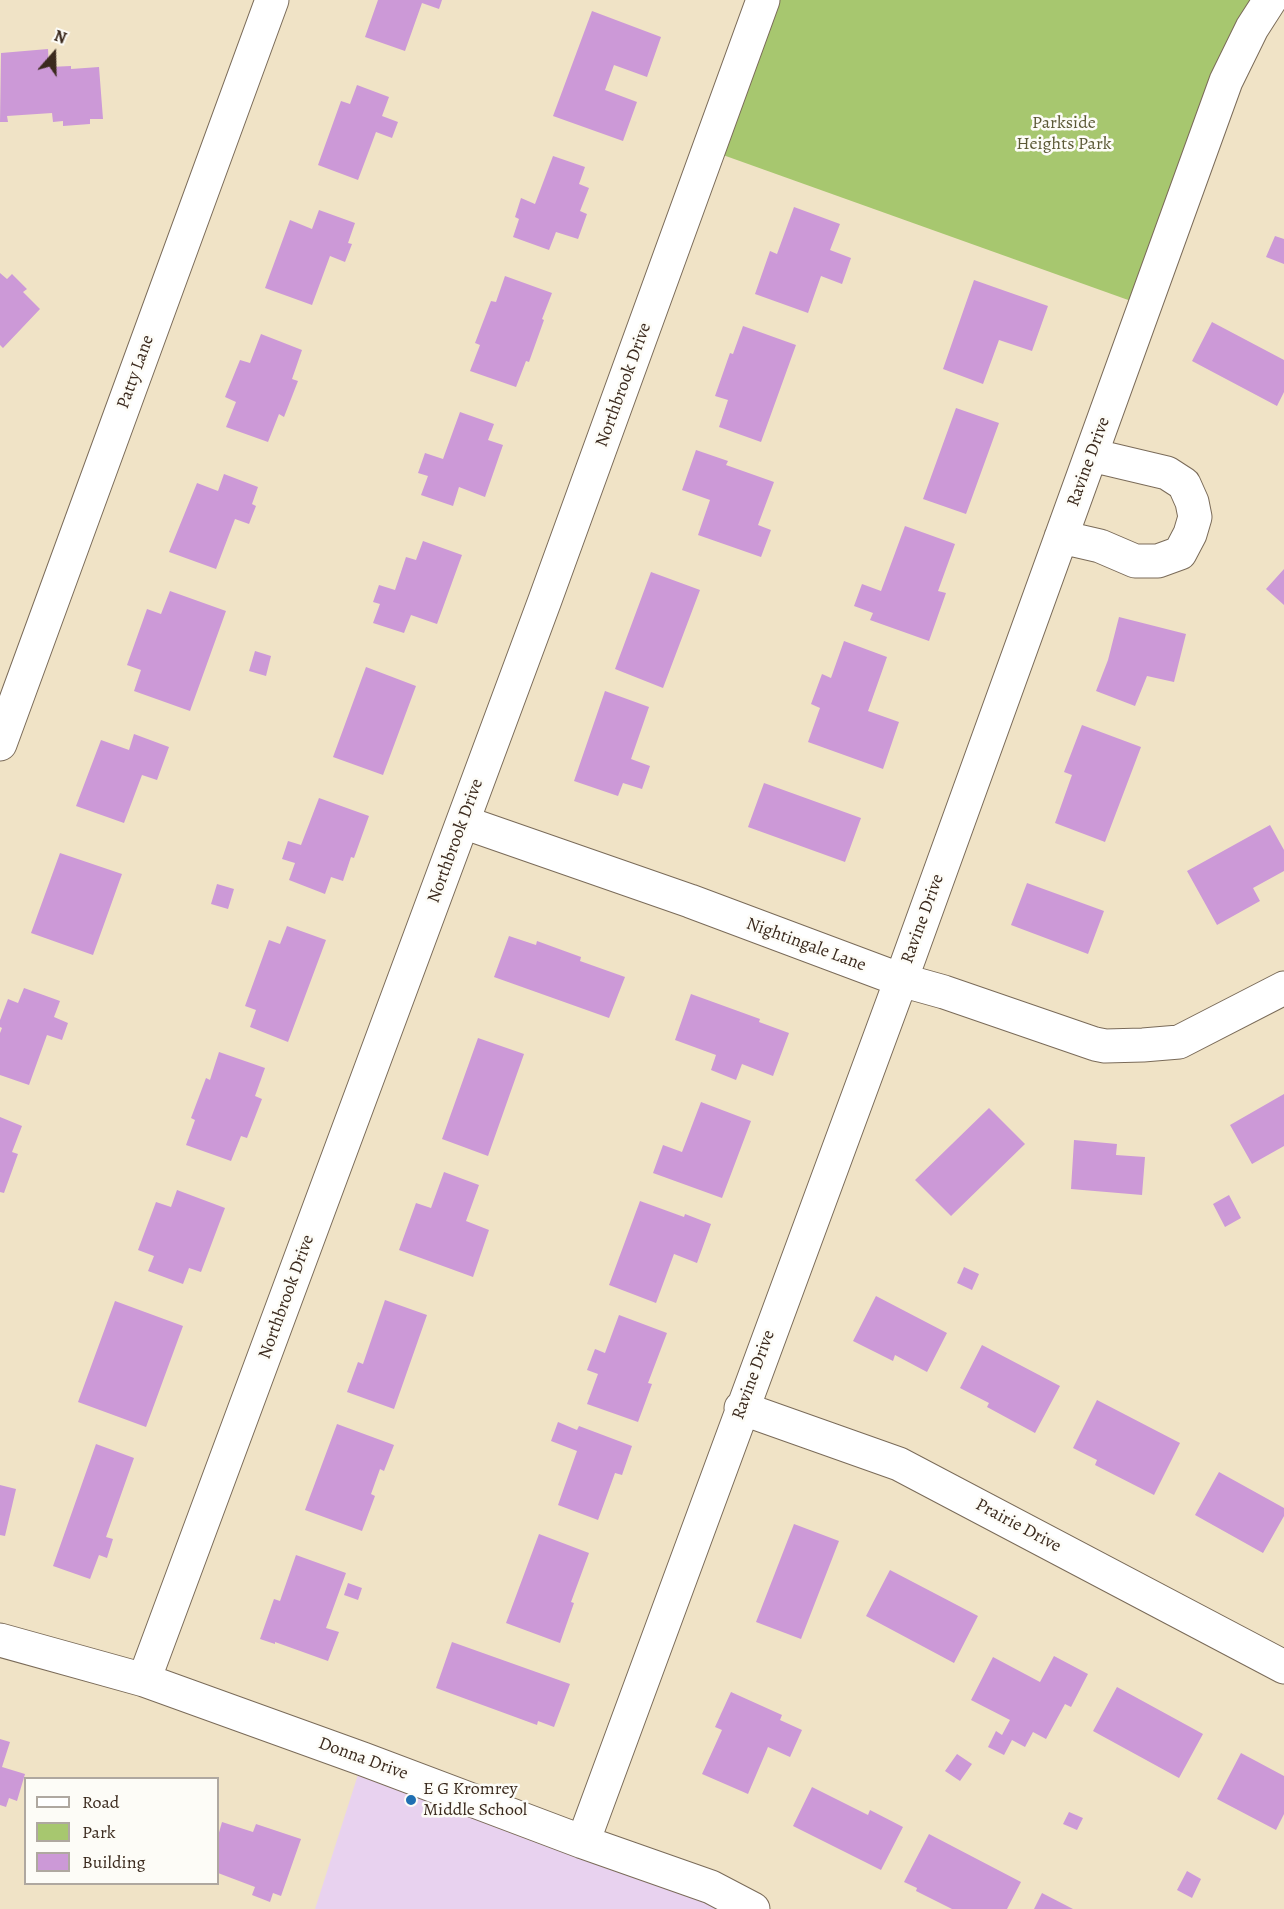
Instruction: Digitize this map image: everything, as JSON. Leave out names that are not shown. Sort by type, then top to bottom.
[{"type":"street","name":"Patty Lane","points":[[0,744],[272,0]]},
{"type":"street","name":"Northbrook Drive","points":[[144,1680],[463,822],[764,0]]},
{"type":"street","name":"Ravine Drive","points":[[583,1842],[741,1408],[901,980],[1226,81],[1252,28],[1270,0]]},
{"type":"street","points":[[1061,537],[1100,546],[1135,561],[1158,561],[1180,553],[1190,534],[1195,517],[1192,502],[1184,484],[1167,473],[1091,455]]},
{"type":"street","name":"Nightingale Lane","points":[[463,822],[679,898],[901,980],[944,992],[1105,1046],[1179,1042],[1284,988]]},
{"type":"street","name":"Prairie Drive","points":[[741,1408],[899,1464],[1284,1667]]},
{"type":"street","name":"Donna Drive","points":[[0,1640],[144,1680],[711,1887],[753,1909]]},
{"type":"shaded area","name":"E G Kromrey Middle School","points":[[363,1759],[753,1909],[315,1909]]},
{"type":"green space","name":"Parkside Heights Park","points":[[763,0],[1270,0],[1145,306],[709,150]]},
{"type":"building","points":[[378,0],[442,0],[439,9],[422,3],[405,51],[365,37]]},
{"type":"building","points":[[592,11],[661,37],[647,77],[614,65],[605,90],[637,102],[623,141],[553,116]]},
{"type":"building","points":[[48,49],[49,67],[71,66],[71,69],[99,67],[103,119],[90,119],[90,124],[63,126],[63,121],[53,122],[52,113],[7,116],[8,122],[0,122],[1,53]]},
{"type":"building","points":[[357,85],[389,97],[382,116],[398,122],[392,138],[376,132],[358,180],[318,165],[341,101],[350,104]]},
{"type":"building","points":[[553,156],[585,167],[579,184],[589,188],[580,211],[587,214],[578,239],[556,232],[549,250],[513,237],[519,219],[515,217],[521,198],[535,204]]},
{"type":"building","points":[[794,207],[840,224],[830,250],[851,258],[842,284],[821,276],[808,313],[755,294],[770,251],[777,254]]},
{"type":"building","points":[[319,210],[355,223],[348,243],[352,244],[345,262],[330,256],[312,305],[265,288],[290,220],[312,229]]},
{"type":"building","points":[[1275,236],[1284,239],[1284,264],[1266,257]]},
{"type":"building","points":[[0,273],[7,279],[12,274],[27,289],[23,292],[40,309],[3,348],[0,345]]},
{"type":"building","points":[[505,276],[552,293],[529,362],[526,361],[516,387],[470,371],[480,345],[475,343],[491,301],[496,302]]},
{"type":"building","points":[[974,280],[1048,306],[1032,351],[999,340],[983,384],[943,369]]},
{"type":"building","points":[[1212,322],[1284,360],[1284,392],[1277,406],[1192,361]]},
{"type":"building","points":[[743,326],[796,345],[761,442],[719,427],[728,400],[715,396],[730,353],[733,354]]},
{"type":"building","points":[[261,334],[302,350],[292,379],[298,381],[284,417],[279,414],[268,442],[226,427],[236,402],[225,397],[240,360],[250,363]]},
{"type":"building","points":[[956,408],[999,423],[966,514],[923,499]]},
{"type":"building","points":[[460,412],[494,424],[488,440],[503,445],[485,497],[459,487],[453,506],[421,495],[428,476],[418,473],[425,453],[443,459]]},
{"type":"building","points":[[696,450],[728,461],[726,465],[774,482],[758,525],[771,530],[761,557],[698,535],[710,500],[682,490]]},
{"type":"building","points":[[224,474],[258,487],[252,504],[256,506],[249,524],[235,519],[216,569],[169,552],[197,483],[218,491]]},
{"type":"building","points":[[905,526],[955,544],[938,591],[946,593],[929,641],[870,620],[873,613],[854,606],[862,584],[881,591]]},
{"type":"building","points":[[423,541],[462,555],[437,624],[411,615],[404,633],[373,623],[380,604],[373,602],[379,585],[395,590],[406,557],[416,560]]},
{"type":"building","points":[[1284,569],[1284,605],[1266,589]]},
{"type":"building","points":[[651,572],[700,590],[663,688],[615,669]]},
{"type":"building","points":[[170,591],[226,611],[190,711],[134,691],[141,670],[127,665],[147,609],[161,614]]},
{"type":"building","points":[[1119,617],[1186,634],[1174,682],[1147,676],[1135,706],[1096,691],[1108,660]]},
{"type":"building","points":[[844,641],[887,657],[868,711],[899,722],[883,769],[808,742],[820,708],[811,704],[822,674],[831,678]]},
{"type":"building","points":[[255,651],[271,656],[266,676],[249,671]]},
{"type":"building","points":[[366,667],[416,686],[383,775],[333,757]]},
{"type":"building","points":[[605,691],[649,707],[631,759],[650,766],[642,789],[623,783],[618,796],[574,781]]},
{"type":"building","points":[[1082,725],[1141,747],[1105,842],[1055,823],[1072,775],[1064,772]]},
{"type":"building","points":[[134,734],[169,747],[157,780],[142,775],[124,823],[76,806],[101,740],[129,750]]},
{"type":"building","points":[[764,783],[861,818],[845,862],[748,827]]},
{"type":"building","points":[[319,798],[369,816],[343,881],[331,877],[325,894],[289,880],[295,863],[282,859],[288,841],[301,845]]},
{"type":"building","points":[[1270,825],[1284,850],[1284,871],[1253,888],[1260,901],[1217,925],[1187,871]]},
{"type":"building","points":[[60,853],[122,874],[93,955],[31,933]]},
{"type":"building","points":[[1027,883],[1104,911],[1088,954],[1011,925]]},
{"type":"building","points":[[217,884],[234,889],[228,909],[211,904]]},
{"type":"building","points":[[287,926],[326,940],[288,1042],[250,1027],[256,1010],[245,1006],[269,940],[280,944]]},
{"type":"building","points":[[509,936],[536,945],[537,941],[581,957],[580,961],[625,977],[609,1018],[494,977]]},
{"type":"building","points":[[24,988],[60,1001],[54,1017],[68,1023],[62,1040],[47,1035],[29,1085],[0,1075],[2,1028],[0,1020],[8,999],[18,1003]]},
{"type":"building","points":[[691,994],[760,1019],[759,1022],[789,1033],[773,1076],[742,1064],[736,1080],[711,1070],[716,1055],[675,1040]]},
{"type":"building","points":[[478,1038],[524,1054],[488,1156],[442,1139]]},
{"type":"building","points":[[219,1052],[265,1068],[255,1096],[262,1099],[247,1138],[241,1136],[231,1161],[186,1145],[195,1120],[191,1118],[206,1078],[210,1080]]},
{"type":"building","points":[[1284,1094],[1284,1146],[1252,1164],[1230,1125]]},
{"type":"building","points":[[701,1102],[751,1121],[722,1198],[653,1173],[663,1145],[682,1152]]},
{"type":"building","points":[[989,1108],[1025,1144],[951,1216],[915,1180]]},
{"type":"building","points":[[0,1117],[22,1126],[12,1152],[18,1154],[4,1193],[0,1192]]},
{"type":"building","points":[[1074,1140],[1117,1144],[1116,1155],[1145,1157],[1142,1195],[1071,1189]]},
{"type":"building","points":[[444,1172],[479,1185],[466,1221],[489,1230],[473,1277],[399,1250],[416,1203],[431,1208]]},
{"type":"building","points":[[177,1190],[225,1208],[201,1272],[189,1268],[183,1284],[148,1271],[154,1256],[138,1250],[156,1202],[171,1207]]},
{"type":"building","points":[[1229,1195],[1241,1218],[1225,1227],[1213,1204]]},
{"type":"building","points":[[640,1201],[711,1224],[697,1263],[674,1254],[656,1303],[609,1285]]},
{"type":"building","points":[[964,1267],[979,1274],[972,1290],[957,1283]]},
{"type":"building","points":[[876,1296],[947,1333],[927,1372],[895,1355],[893,1361],[853,1341]]},
{"type":"building","points":[[385,1300],[427,1315],[394,1409],[347,1392],[358,1362],[363,1364]]},
{"type":"building","points":[[115,1301],[183,1326],[146,1427],[78,1402]]},
{"type":"building","points":[[619,1315],[667,1333],[648,1383],[652,1384],[638,1422],[587,1404],[598,1374],[587,1370],[595,1349],[605,1353]]},
{"type":"building","points":[[982,1345],[1060,1386],[1035,1433],[987,1407],[989,1403],[960,1388]]},
{"type":"building","points":[[1097,1400],[1180,1443],[1154,1495],[1095,1465],[1097,1460],[1073,1448]]},
{"type":"building","points":[[558,1422],[577,1430],[579,1426],[632,1446],[622,1475],[615,1473],[598,1520],[558,1505],[577,1451],[551,1441]]},
{"type":"building","points":[[337,1424],[394,1445],[384,1471],[380,1469],[371,1494],[375,1496],[362,1531],[305,1510]]},
{"type":"building","points":[[96,1444],[134,1458],[106,1537],[113,1539],[107,1558],[99,1555],[90,1579],[53,1566]]},
{"type":"building","points":[[1219,1472],[1284,1508],[1284,1516],[1263,1553],[1195,1515]]},
{"type":"building","points":[[0,1485],[16,1489],[5,1536],[0,1535]]},
{"type":"building","points":[[794,1524],[839,1541],[801,1639],[756,1622]]},
{"type":"building","points":[[539,1534],[589,1553],[571,1602],[574,1603],[560,1643],[506,1623]]},
{"type":"building","points":[[296,1555],[346,1573],[326,1628],[339,1632],[328,1661],[260,1639],[274,1599],[280,1601]]},
{"type":"building","points":[[890,1570],[978,1616],[954,1663],[866,1616]]},
{"type":"building","points":[[348,1583],[362,1588],[358,1600],[344,1595]]},
{"type":"building","points":[[452,1642],[570,1684],[554,1727],[538,1721],[537,1725],[436,1688]]},
{"type":"building","points":[[1054,1656],[1088,1674],[1071,1707],[1065,1704],[1046,1739],[1033,1732],[1025,1747],[1012,1740],[1004,1755],[988,1747],[996,1731],[1002,1735],[1010,1720],[971,1700],[993,1657],[1040,1682]]},
{"type":"building","points":[[1117,1687],[1203,1734],[1179,1778],[1093,1731]]},
{"type":"building","points":[[731,1692],[782,1715],[780,1720],[802,1730],[790,1757],[768,1747],[748,1794],[702,1774],[722,1730],[715,1727]]},
{"type":"building","points":[[0,1739],[10,1742],[2,1767],[25,1774],[17,1801],[9,1798],[6,1807],[0,1805]]},
{"type":"building","points":[[1241,1753],[1284,1776],[1284,1814],[1276,1830],[1217,1799]]},
{"type":"building","points":[[957,1754],[972,1764],[960,1781],[945,1771]]},
{"type":"building","points":[[812,1787],[868,1815],[870,1810],[903,1827],[881,1870],[793,1826]]},
{"type":"building","points":[[1069,1812],[1083,1818],[1077,1830],[1063,1824]]},
{"type":"building","points":[[222,1822],[253,1832],[256,1824],[301,1839],[281,1896],[273,1893],[270,1902],[252,1895],[255,1887],[219,1873],[219,1832]]},
{"type":"building","points":[[929,1834],[1021,1882],[1007,1909],[952,1909],[916,1891],[917,1888],[904,1882]]},
{"type":"building","points":[[1187,1871],[1201,1879],[1192,1898],[1177,1890]]},
{"type":"building","points":[[1042,1893],[1073,1909],[1034,1909]]},
{"type":"place","name":"E G Kromrey Middle School","points":[[411,1800]]}]
